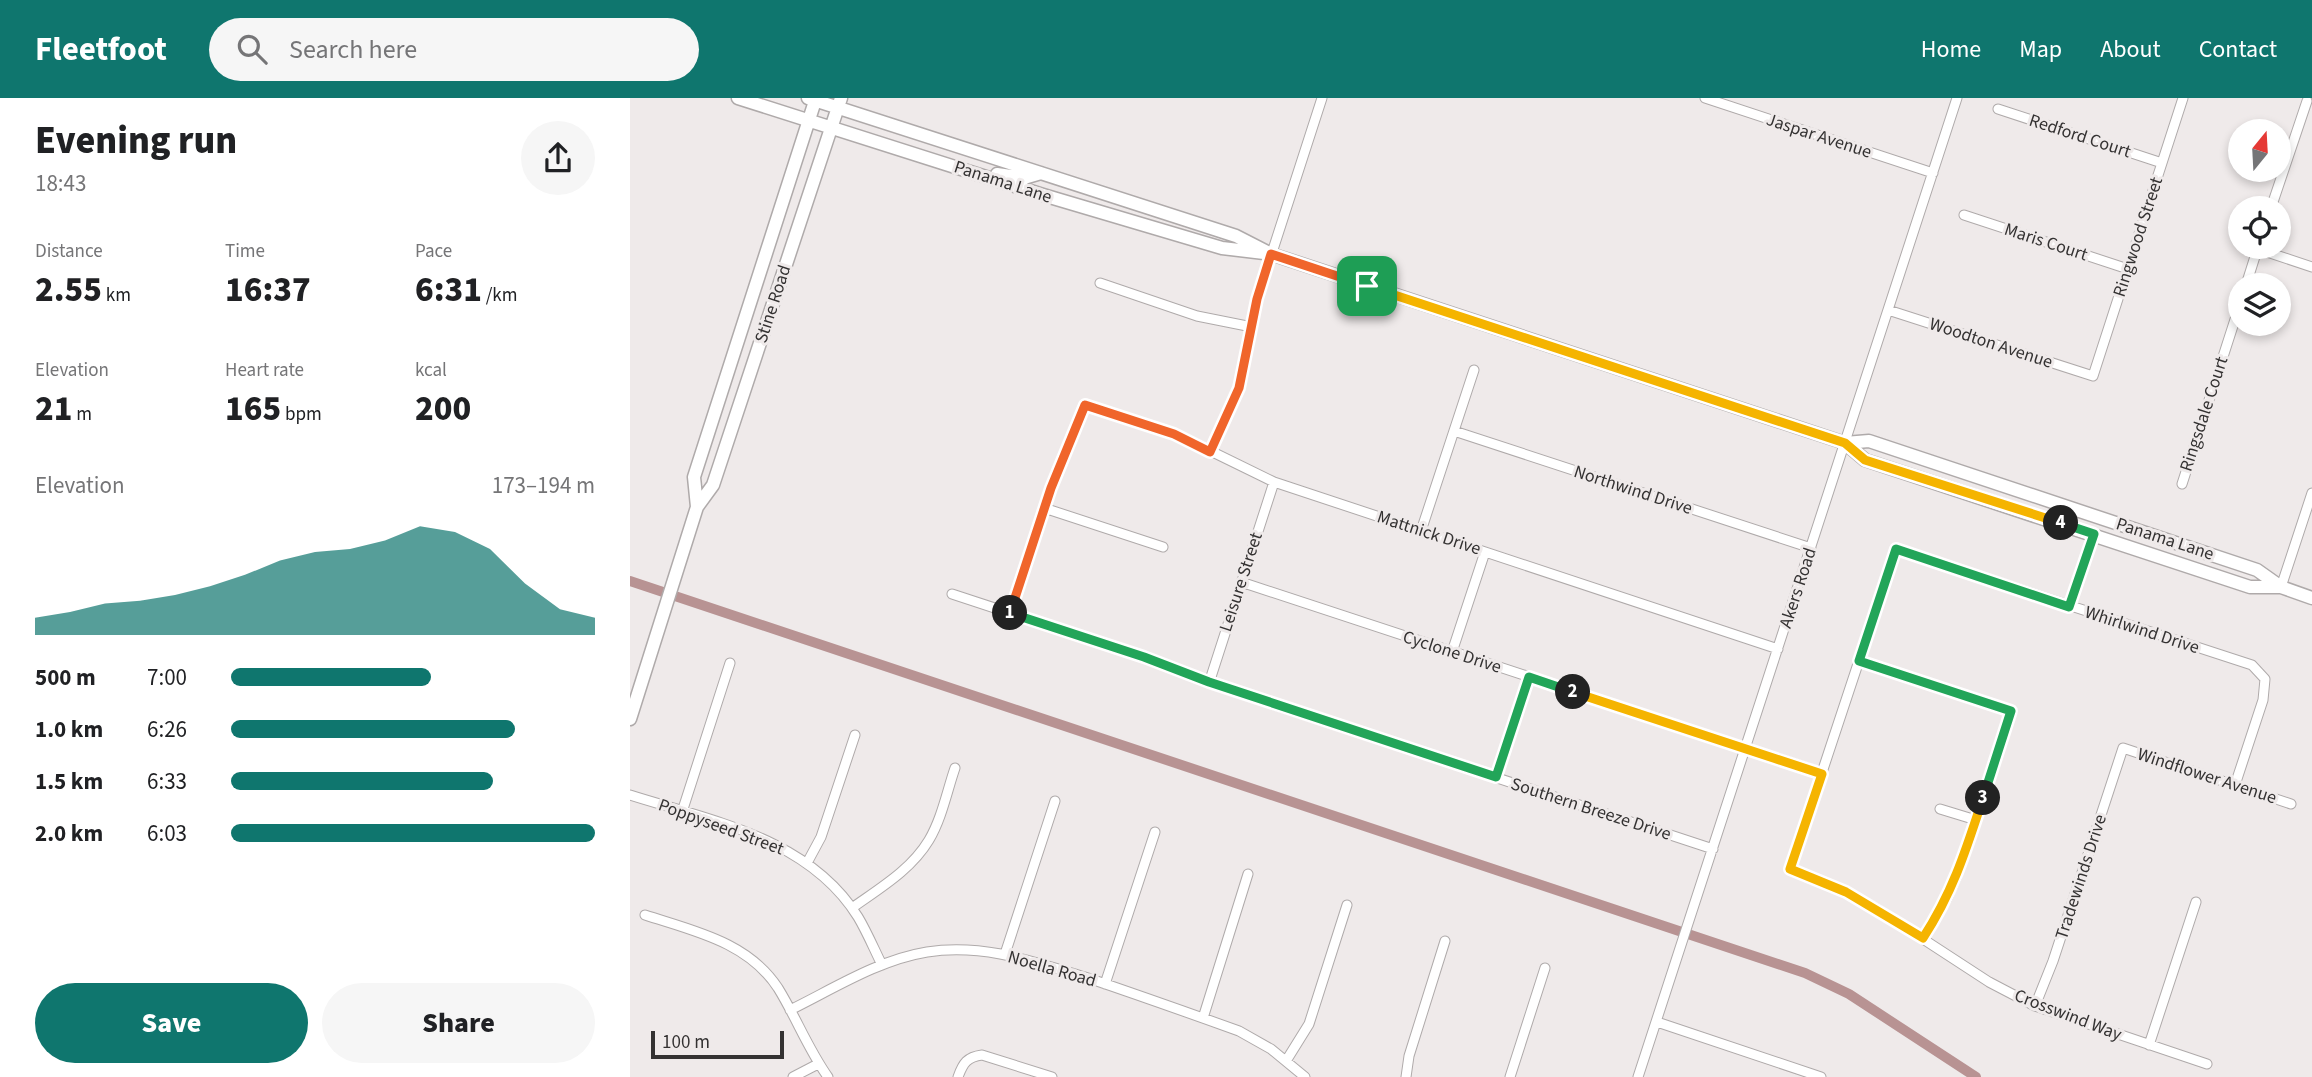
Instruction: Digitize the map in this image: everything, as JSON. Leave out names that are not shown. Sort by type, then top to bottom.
[{"type":"main road","name":"Panama Lane","points":[[738,98],[962,170],[1222,248],[1271,254]]},
{"type":"main road","name":"Panama Lane","points":[[813,99],[839,103],[1236,236],[1271,254],[1845,443],[1865,460],[2250,587],[2281,587]]},
{"type":"main road","name":"Stine Road","points":[[697,507],[694,477],[809,121],[813,99]]},
{"type":"main road","name":"Stine Road","points":[[630,719],[697,507],[713,485],[839,103]]},
{"type":"main road","points":[[962,170],[1024,178],[1042,173]]},
{"type":"main road","points":[[1043,195],[1060,188],[1118,197]]},
{"type":"main road","name":"Panama Lane","points":[[1845,443],[1869,440],[2257,570],[2281,587],[2312,598]]},
{"type":"main road","points":[[2094,534],[2105,529],[2169,540]]},
{"type":"street","points":[[1210,452],[1239,388],[1257,299],[1322,98]]},
{"type":"street","name":"Jaspar Avenue","points":[[1705,98],[1933,173]]},
{"type":"street","name":"Akers Road","points":[[1638,1077],[1957,98]]},
{"type":"street","name":"Ringwood Street","points":[[2093,376],[2183,98]]},
{"type":"street","points":[[2275,196],[2307,101]]},
{"type":"street","name":"Redford Court","points":[[1998,109],[2162,163]]},
{"type":"street","name":"Maris Court","points":[[1964,215],[2128,269]]},
{"type":"street","points":[[2289,259],[2312,267]]},
{"type":"street","points":[[1100,284],[1198,316],[1252,327]]},
{"type":"street","name":"Woodton Avenue","points":[[1888,310],[2093,376]]},
{"type":"street","name":"Ringsdale Court","points":[[2182,484],[2230,336]]},
{"type":"street","points":[[1421,531],[1474,370]]},
{"type":"street","name":"Mattnick Drive","points":[[1044,508],[1085,405],[1174,434],[1274,482],[1779,649]]},
{"type":"street","name":"Northwind Drive","points":[[1454,431],[1811,548]]},
{"type":"street","name":"Leisure Street","points":[[1209,682],[1274,482]]},
{"type":"street","points":[[2281,587],[2312,493]]},
{"type":"street","points":[[1009,613],[1044,508],[1163,547]]},
{"type":"street","points":[[2069,607],[2094,534]]},
{"type":"street","name":"Whirlwind Drive","points":[[1859,661],[1896,549],[2252,665],[2265,679],[2263,700],[2235,785]]},
{"type":"street","points":[[1452,652],[1485,552]]},
{"type":"street","name":"Cyclone Drive","points":[[1241,582],[1822,774]]},
{"type":"street","name":"Southern Breeze Drive","points":[[952,594],[1713,849]]},
{"type":"street","points":[[1822,774],[1859,661],[2011,711],[1952,888],[1923,938]]},
{"type":"street","points":[[682,812],[730,663]]},
{"type":"street","points":[[1496,777],[1529,677]]},
{"type":"street","points":[[807,863],[821,837],[855,735]]},
{"type":"street","name":"Windflower Avenue","points":[[2123,748],[2291,804]]},
{"type":"street","name":"Tradewinds Drive","points":[[2035,1006],[2053,961],[2123,748]]},
{"type":"street","points":[[852,908],[895,877],[918,856],[936,825],[955,768]]},
{"type":"street","name":"Crosswind Way","points":[[1822,774],[1790,869],[1846,892],[1989,982],[2035,1006],[2207,1063]]},
{"type":"street","name":"Poppyseed Street","points":[[630,795],[767,840],[807,863],[838,891],[852,908],[881,965]]},
{"type":"street","points":[[1005,954],[1055,801]]},
{"type":"street","points":[[1940,808],[1976,820]]},
{"type":"street","points":[[1105,984],[1155,832]]},
{"type":"street","points":[[1203,1018],[1248,874]]},
{"type":"street","points":[[2149,1045],[2196,902]]},
{"type":"street","points":[[1286,1061],[1309,1024],[1347,905]]},
{"type":"street","points":[[645,915],[719,940],[741,951],[770,977],[818,1064],[828,1077]]},
{"type":"street","points":[[1406,1077],[1409,1056],[1445,941]]},
{"type":"street","name":"Noella Road","points":[[790,1010],[881,965],[905,957],[946,950],[985,951],[1023,958],[1203,1018],[1256,1039],[1305,1077]]},
{"type":"street","points":[[1510,1077],[1545,968]]},
{"type":"street","points":[[1657,1022],[1821,1077]]},
{"type":"street","points":[[958,1077],[962,1063],[971,1056],[982,1055],[1052,1077]]},
{"type":"street","points":[[793,1077],[818,1064]]},
{"type":"waterway","points":[[630,581],[1805,973],[1849,994],[1976,1077]]},
{"type":"route","points":[[1271,254],[1367,286],[1845,443],[1865,460],[2094,534],[2069,607],[1896,549],[1859,661],[2011,711],[1956,878],[1939,914],[1923,938],[1846,892],[1790,869],[1822,774],[1529,677],[1496,777],[1009,613],[1051,488],[1085,405],[1174,434],[1210,452],[1239,388],[1257,299],[1271,254]]}]
